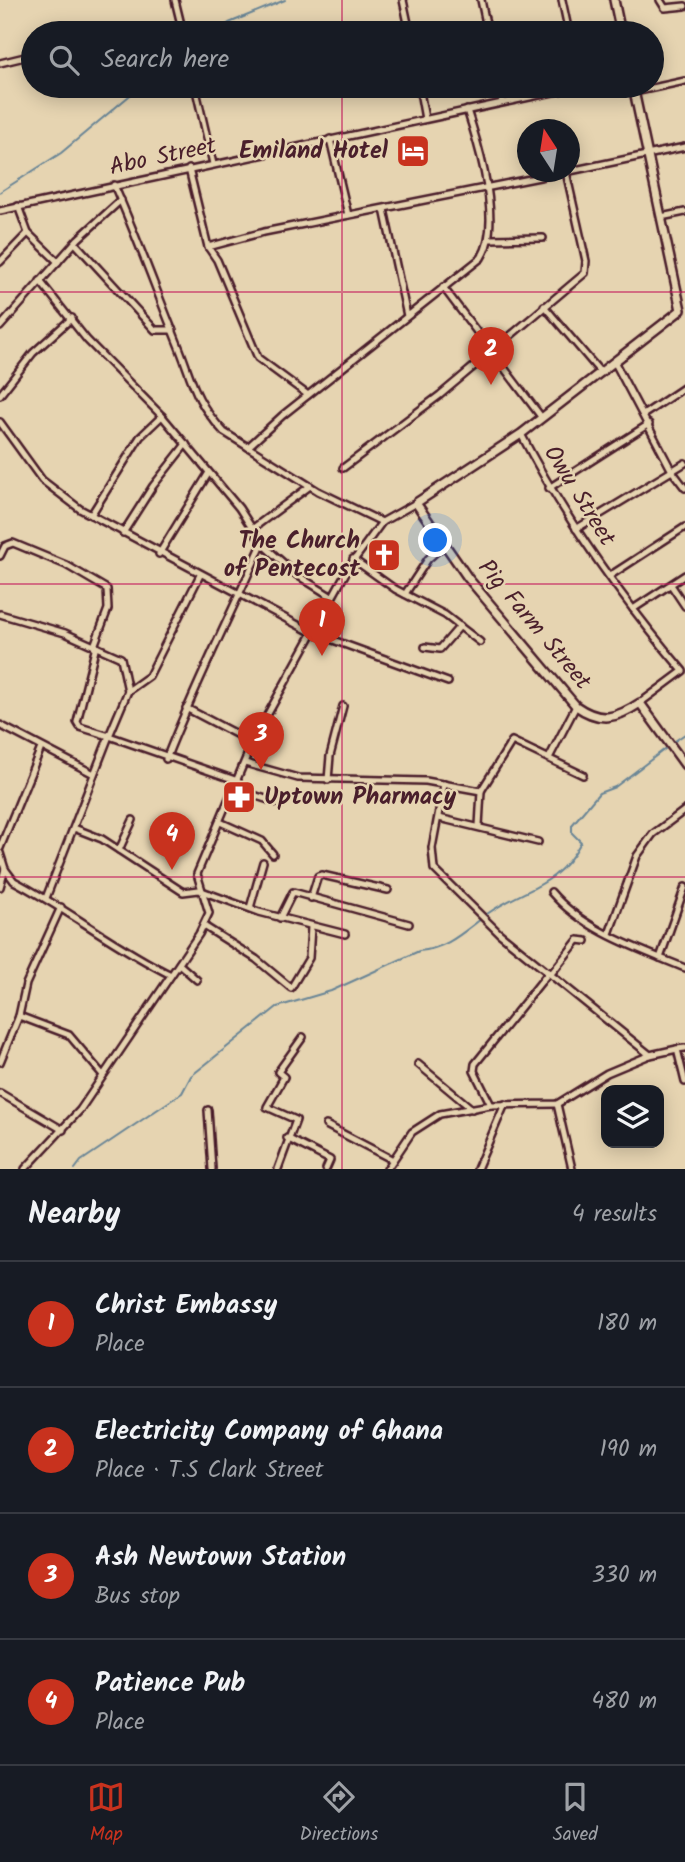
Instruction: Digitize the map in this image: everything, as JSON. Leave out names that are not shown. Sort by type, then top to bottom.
[{"type":"street","points":[[175,0],[180,21]]},
{"type":"street","points":[[402,0],[407,21]]},
{"type":"street","points":[[481,0],[485,21]]},
{"type":"street","points":[[562,0],[566,21]]},
{"type":"street","points":[[614,0],[618,21]]},
{"type":"street","points":[[660,0],[665,8],[685,6]]},
{"type":"street","points":[[0,63],[21,58]]},
{"type":"street","points":[[664,84],[685,81]]},
{"type":"street","points":[[198,98],[214,164]]},
{"type":"street","points":[[421,98],[425,119]]},
{"type":"street","points":[[501,98],[502,102]]},
{"type":"street","name":"Abo Street","points":[[0,211],[522,98]]},
{"type":"street","points":[[24,1169],[80,1110],[204,926],[209,913],[199,890],[197,874],[253,743],[353,559],[382,522],[416,503],[521,434],[683,309],[635,98]]},
{"type":"street","points":[[248,447],[308,395],[481,258],[490,239],[485,186],[467,110]]},
{"type":"street","points":[[330,139],[348,215]]},
{"type":"street","points":[[580,168],[685,147]]},
{"type":"street","points":[[189,169],[208,247],[218,260],[258,358],[308,395]]},
{"type":"street","points":[[208,247],[264,232],[517,180]]},
{"type":"street","points":[[344,468],[440,395],[491,349],[573,284],[587,268],[569,182]]},
{"type":"street","points":[[114,186],[173,330],[197,400],[224,432],[310,486],[382,522]]},
{"type":"street","points":[[0,327],[75,243],[121,200]]},
{"type":"street","points":[[18,206],[28,233],[58,262]]},
{"type":"street","points":[[384,209],[407,316]]},
{"type":"street","points":[[661,217],[685,212]]},
{"type":"street","points":[[0,262],[28,233]]},
{"type":"street","points":[[490,239],[544,238]]},
{"type":"street","points":[[75,243],[155,330],[173,330]]},
{"type":"street","points":[[40,281],[87,340],[186,444],[208,474],[239,508],[262,544],[305,581],[332,597]]},
{"type":"street","points":[[443,287],[542,418]]},
{"type":"street","points":[[544,306],[601,373]]},
{"type":"street","points":[[0,395],[33,353],[72,318]]},
{"type":"street","points":[[615,363],[672,471],[685,488]]},
{"type":"street","points":[[643,415],[685,387]]},
{"type":"street","points":[[91,515],[126,456],[162,416]]},
{"type":"street","points":[[0,422],[41,480],[91,515],[159,554],[311,632],[448,682]]},
{"type":"street","points":[[549,488],[649,424]]},
{"type":"street","name":"Owu Street","points":[[521,434],[549,488],[611,575]]},
{"type":"street","points":[[123,533],[153,486],[186,444]]},
{"type":"street","points":[[576,529],[685,463]]},
{"type":"street","points":[[159,554],[208,474]]},
{"type":"street","points":[[252,529],[310,486]]},
{"type":"street","name":"Pig Farm Street","points":[[416,503],[499,617],[576,706],[599,718],[611,718],[640,703],[684,672],[633,609],[611,575]]},
{"type":"street","points":[[611,575],[685,527]]},
{"type":"street","points":[[0,556],[5,546],[13,543],[66,565],[107,589],[107,609],[95,646],[77,722],[80,727],[166,759],[238,781]]},
{"type":"street","points":[[166,759],[186,708],[262,544]]},
{"type":"street","points":[[405,594],[428,559],[444,545]]},
{"type":"street","points":[[353,559],[460,626],[480,642]]},
{"type":"street","points":[[46,898],[74,828],[92,773],[128,691],[149,676],[200,575]]},
{"type":"street","points":[[633,609],[685,575]]},
{"type":"street","points":[[671,585],[685,606]]},
{"type":"street","points":[[0,614],[65,633],[121,658],[128,691]]},
{"type":"street","points":[[425,648],[440,649],[460,626]]},
{"type":"street","points":[[640,703],[685,765]]},
{"type":"street","points":[[328,780],[332,743],[343,706]]},
{"type":"street","points":[[549,758],[576,706]]},
{"type":"street","points":[[186,708],[253,743]]},
{"type":"street","points":[[0,725],[92,773]]},
{"type":"street","points":[[479,826],[481,791],[512,741],[583,775]]},
{"type":"street","points":[[41,748],[0,851],[5,869],[14,881],[117,942],[132,956],[171,975]]},
{"type":"street","points":[[245,763],[298,778],[395,779],[481,791]]},
{"type":"street","points":[[444,784],[432,848],[434,869],[499,933],[650,1055]]},
{"type":"street","points":[[235,789],[281,804]]},
{"type":"street","points":[[609,934],[637,856],[653,834],[685,810]]},
{"type":"street","points":[[439,818],[538,842]]},
{"type":"street","points":[[119,850],[133,820]]},
{"type":"street","points":[[220,822],[262,841],[273,854]]},
{"type":"street","points":[[74,828],[119,850],[183,892],[199,890],[280,918],[345,934]]},
{"type":"street","points":[[250,908],[263,862]]},
{"type":"street","points":[[0,887],[5,869]]},
{"type":"street","points":[[311,898],[318,876],[322,874],[388,890]]},
{"type":"street","points":[[660,958],[685,887]]},
{"type":"street","points":[[551,892],[564,907],[609,934],[685,968]]},
{"type":"street","points":[[280,918],[290,893],[409,924]]},
{"type":"street","points":[[0,1062],[19,1016],[26,984],[61,907]]},
{"type":"street","points":[[204,926],[251,956],[291,988],[309,958],[311,927]]},
{"type":"street","points":[[491,1105],[474,1071],[475,1064],[578,940],[586,942]]},
{"type":"street","points":[[179,964],[197,980]]},
{"type":"street","points":[[19,1016],[69,1035],[102,1074]]},
{"type":"street","points":[[278,1169],[287,1138],[296,1120],[267,1107],[284,1077],[278,1072],[303,1037]]},
{"type":"street","points":[[387,1169],[412,1132],[425,1121],[440,1114],[491,1105],[557,1104],[607,1073],[650,1055],[685,1048]]},
{"type":"street","points":[[677,1049],[685,1082]]},
{"type":"street","points":[[418,1064],[472,1109]]},
{"type":"street","points":[[0,1093],[62,1130]]},
{"type":"street","points":[[477,1169],[505,1104]]},
{"type":"street","points":[[557,1104],[572,1169]]},
{"type":"street","points":[[208,1110],[212,1169]]},
{"type":"street","points":[[326,1125],[393,1160]]},
{"type":"street","points":[[287,1138],[330,1160],[326,1169]]},
{"type":"waterway","points":[[234,21],[285,0]]},
{"type":"waterway","points":[[0,192],[61,153],[127,98]]},
{"type":"waterway","points":[[672,743],[685,734]]},
{"type":"waterway","points":[[487,914],[539,886],[561,869],[581,842],[572,833],[572,825],[599,793],[615,787],[665,749]]},
{"type":"waterway","points":[[75,1169],[81,1161],[182,1093],[191,1076],[277,1007],[331,991],[419,951],[445,944],[481,919]]},
{"type":"place","name":"Emiland Hotel","points":[[413,151]]},
{"type":"place","name":"Electricity Company of Ghana","points":[[491,385]]},
{"type":"place","name":"The Church of Pentecost","points":[[384,555]]},
{"type":"place","name":"Christ Embassy","points":[[322,656]]},
{"type":"place","name":"Ash Newtown Station","points":[[261,770]]},
{"type":"place","name":"Uptown Pharmacy","points":[[239,797]]},
{"type":"place","name":"Patience Pub","points":[[172,870]]}]
